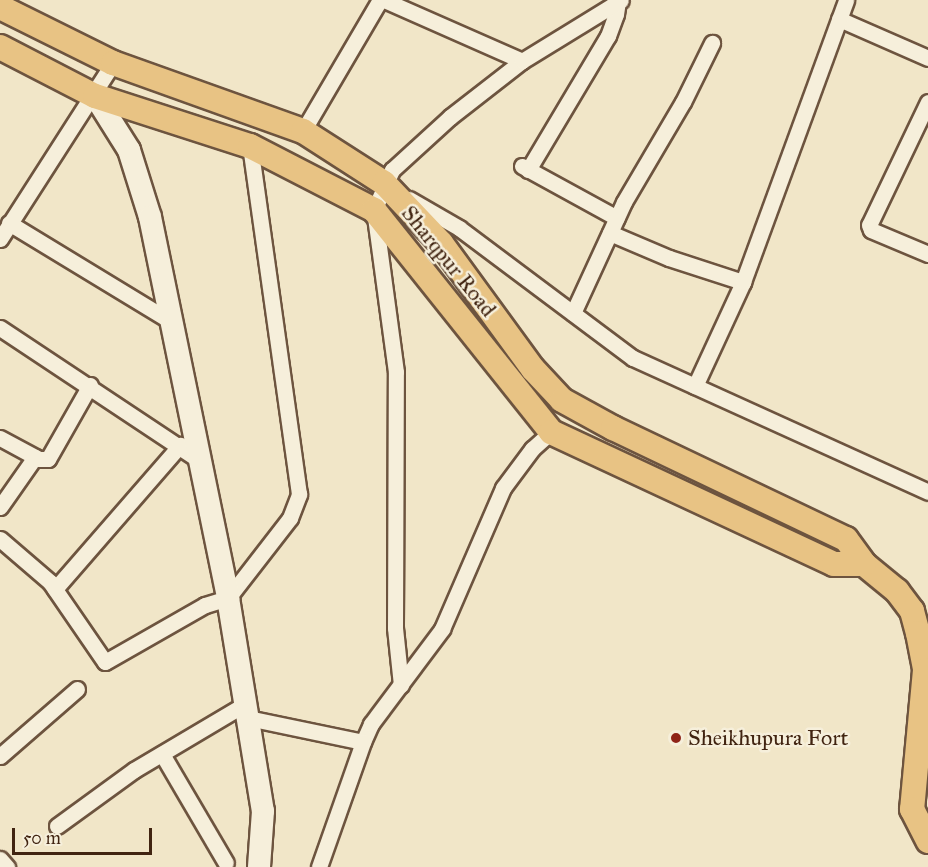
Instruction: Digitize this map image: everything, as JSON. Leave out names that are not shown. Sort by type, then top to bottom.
[{"type":"main road","name":"Sharqpur Road","points":[[0,7],[114,63],[303,131],[384,183],[441,243],[533,369],[562,400],[613,428],[846,539],[864,564],[897,591],[912,611],[918,633],[925,670],[912,800],[916,822],[928,841]]},
{"type":"main road","name":"Sharqpur Road","points":[[0,47],[95,96],[250,146],[374,210],[551,432],[834,564],[864,564]]},
{"type":"street","points":[[303,131],[382,0],[522,61]]},
{"type":"street","points":[[695,386],[743,282],[846,0]]},
{"type":"street","points":[[401,685],[394,628],[396,372],[374,210],[384,183],[450,117],[522,61],[618,1]]},
{"type":"street","points":[[617,218],[525,168],[591,69],[608,36],[618,1]]},
{"type":"street","points":[[839,19],[928,58]]},
{"type":"street","points":[[573,314],[617,218],[683,102],[712,43]]},
{"type":"street","points":[[0,239],[95,96],[114,63]]},
{"type":"street","points":[[95,96],[129,150],[139,176],[170,321],[228,598],[247,711],[263,811],[259,867]]},
{"type":"street","points":[[928,102],[922,131],[869,226],[928,254]]},
{"type":"street","points":[[0,539],[55,589],[105,662],[204,605],[228,598],[290,518],[299,494],[250,146]]},
{"type":"street","points":[[384,183],[459,228],[633,358],[928,492]]},
{"type":"street","points":[[9,223],[170,321]]},
{"type":"street","points":[[610,233],[669,258],[743,282]]},
{"type":"street","points":[[0,328],[90,385],[199,460]]},
{"type":"street","points":[[0,438],[45,460],[53,453],[90,385]]},
{"type":"street","points":[[319,867],[371,724],[442,629],[502,488],[532,449],[551,432]]},
{"type":"street","points":[[55,589],[180,445]]},
{"type":"street","points":[[0,507],[35,457]]},
{"type":"street","points":[[0,756],[77,689]]},
{"type":"street","points":[[57,826],[162,753],[247,711],[363,742]]},
{"type":"street","points":[[162,753],[226,863]]},
{"type":"street","points":[[0,859],[7,867]]},
{"type":"place","name":"Sheikhupura Fort","points":[[676,738]]}]
